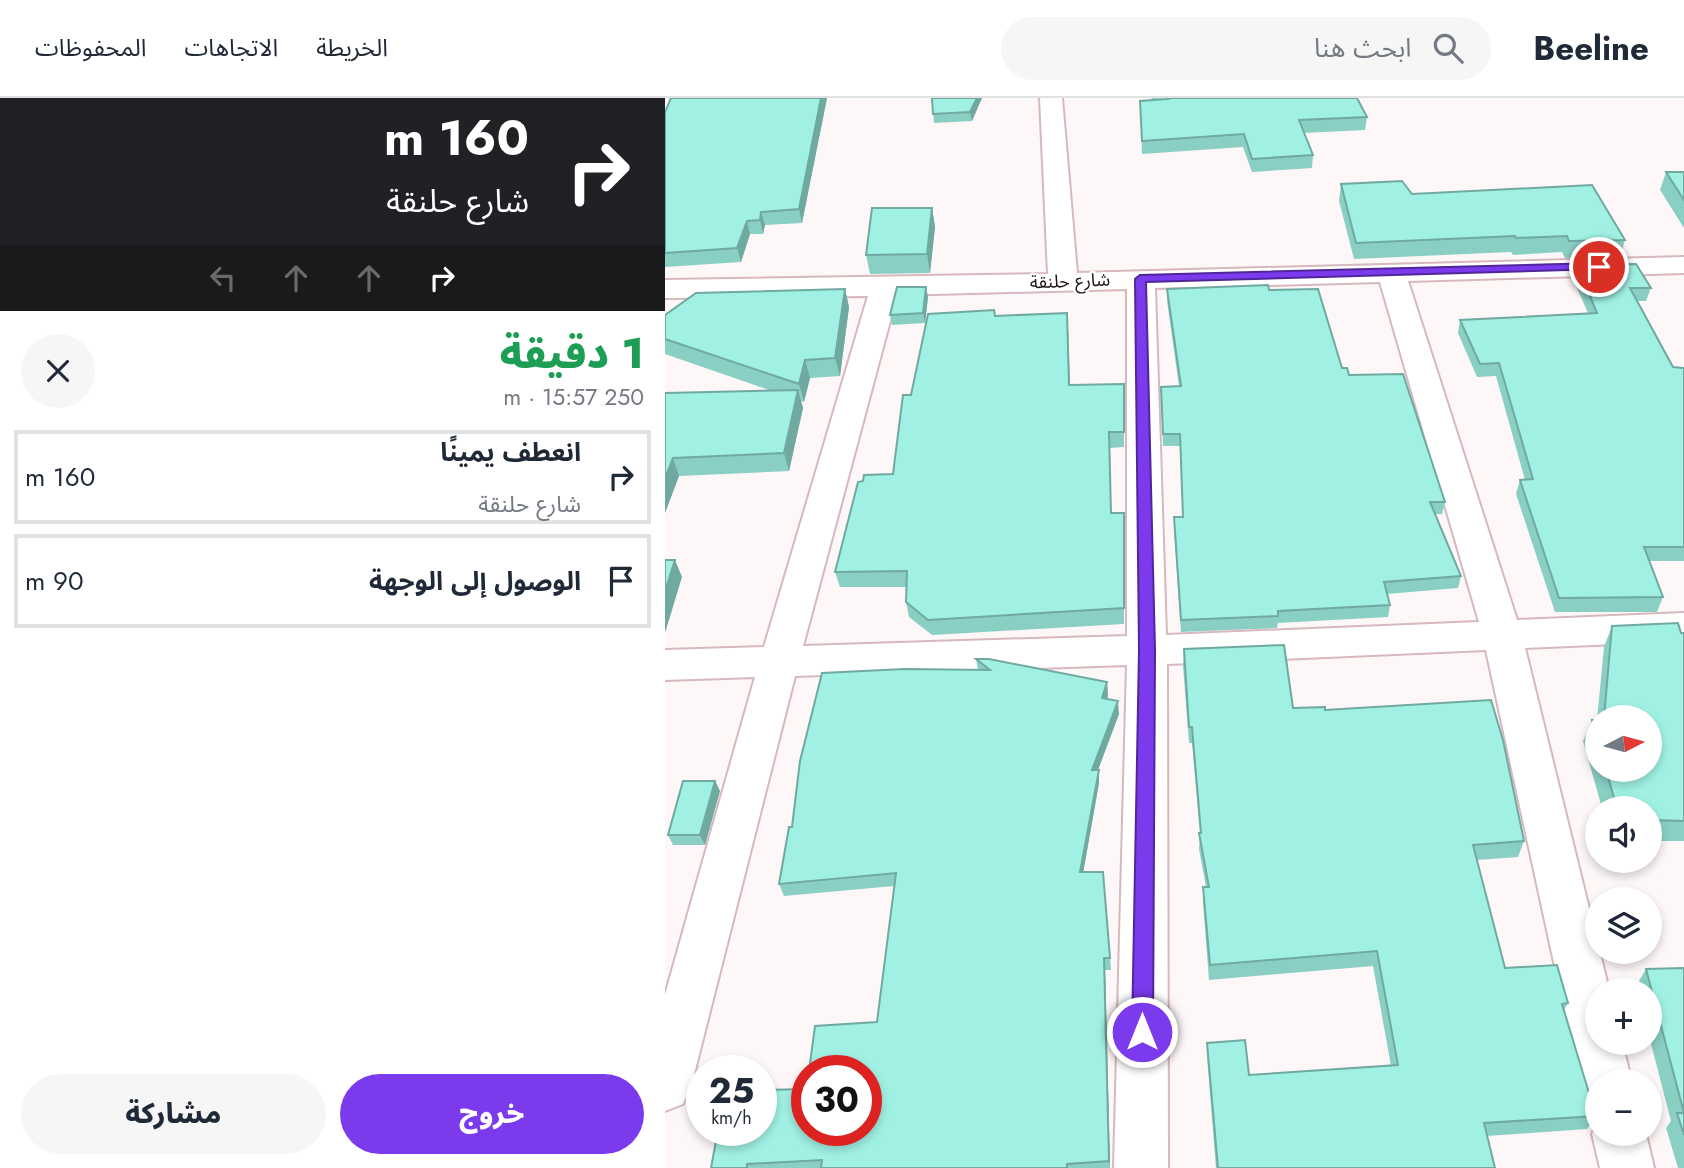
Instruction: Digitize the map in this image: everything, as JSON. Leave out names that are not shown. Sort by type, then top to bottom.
[{"type":"street","points":[[1051,98],[1063,281]]},
{"type":"street","points":[[1677,265],[1684,294]]},
{"type":"street","name":"شارع حلنقة","points":[[665,289],[885,287],[1677,265]]},
{"type":"street","points":[[1391,272],[1502,634],[1604,1069]]},
{"type":"street","points":[[1140,279],[1147,650],[1141,1168]]},
{"type":"street","points":[[665,1086],[780,659],[885,287]]},
{"type":"street","points":[[665,665],[780,659],[1147,650],[1684,627]]},
{"type":"street","points":[[1622,1146],[1627,1168]]},
{"type":"building","points":[[671,98],[821,98],[799,209],[761,212],[760,220],[747,221],[737,248],[665,253],[665,112]]},
{"type":"building","points":[[932,98],[977,98],[970,112],[933,114]]},
{"type":"building","points":[[1167,98],[1357,98],[1367,117],[1299,120],[1313,155],[1252,159],[1244,134],[1142,141],[1140,101]]},
{"type":"building","points":[[1666,172],[1684,172],[1684,200]]},
{"type":"building","points":[[1402,181],[1412,194],[1592,185],[1625,240],[1569,241],[1567,236],[1515,236],[1356,243],[1341,184]]},
{"type":"building","points":[[872,208],[932,208],[927,254],[866,255]]},
{"type":"building","points":[[1636,264],[1651,288],[1630,288],[1673,367],[1684,368],[1684,547],[1644,547],[1663,597],[1559,598],[1520,480],[1533,479],[1499,363],[1480,364],[1460,320],[1597,313],[1577,265]]},
{"type":"building","points":[[1268,285],[1269,290],[1318,289],[1342,368],[1347,368],[1349,375],[1403,374],[1445,502],[1430,502],[1461,576],[1384,582],[1390,605],[1278,611],[1278,616],[1181,620],[1174,517],[1183,517],[1180,434],[1163,434],[1161,387],[1181,386],[1167,289]]},
{"type":"building","points":[[897,287],[926,287],[923,313],[890,315]]},
{"type":"building","points":[[845,289],[835,358],[805,360],[799,384],[665,339],[665,315],[696,293]]},
{"type":"building","points":[[994,310],[995,316],[1067,313],[1069,385],[1124,384],[1124,432],[1109,432],[1111,513],[1124,513],[1124,608],[928,620],[906,602],[907,571],[835,572],[858,482],[863,481],[864,475],[893,474],[903,395],[911,395],[928,314]]},
{"type":"building","points":[[798,390],[784,453],[673,458],[665,478],[665,393]]},
{"type":"building","points":[[665,560],[675,560],[665,591]]},
{"type":"building","points":[[1678,623],[1681,633],[1684,633],[1684,821],[1662,820],[1662,796],[1614,796],[1609,782],[1663,782],[1663,705],[1605,705],[1612,626]]},
{"type":"building","points":[[1284,645],[1293,708],[1325,707],[1325,710],[1491,700],[1503,740],[1524,841],[1473,845],[1505,968],[1557,965],[1568,1003],[1562,1004],[1585,1080],[1585,1117],[1484,1123],[1495,1168],[1218,1168],[1207,1043],[1245,1040],[1249,1075],[1398,1065],[1377,951],[1210,965],[1203,887],[1209,887],[1199,833],[1184,649]]},
{"type":"building","points":[[976,659],[989,659],[1107,682],[1102,698],[1118,701],[1092,770],[1099,770],[1080,872],[1103,872],[1110,958],[1104,958],[1109,1161],[1067,1164],[1067,1168],[821,1168],[822,1160],[747,1164],[747,1168],[711,1168],[715,1146],[777,1146],[777,1090],[791,1089],[791,1146],[882,1146],[882,1055],[811,1055],[815,1026],[877,1022],[896,873],[779,884],[789,827],[792,827],[800,761],[822,673],[904,669],[990,670]]},
{"type":"building","points":[[683,781],[715,781],[700,835],[668,835]]},
{"type":"building","points":[[1684,968],[1684,1113],[1662,1030],[1662,978],[1648,978],[1646,969]]},
{"type":"building","points":[[1677,1113],[1684,1113],[1684,1135]]},
{"type":"route","points":[[1142,1032],[1147,650],[1140,279],[1599,267]]}]
